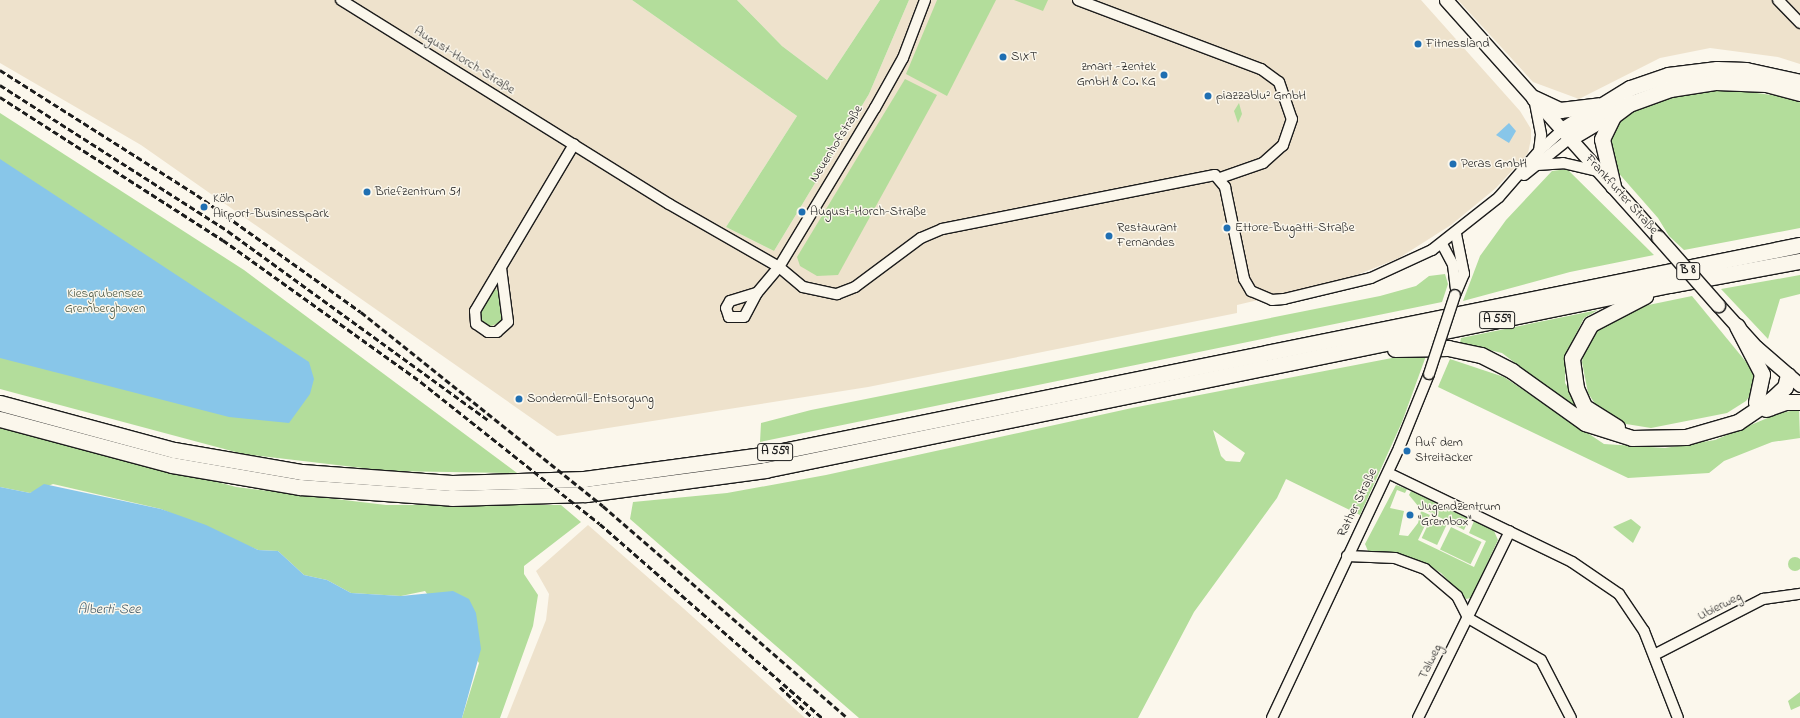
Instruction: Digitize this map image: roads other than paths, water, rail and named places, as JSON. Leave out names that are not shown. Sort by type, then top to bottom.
[{"type":"highway","points":[[1566,134],[1608,102],[1630,88],[1686,72],[1746,70],[1800,82]]},
{"type":"highway","points":[[1566,134],[1670,89],[1716,82],[1766,84],[1800,92]]},
{"type":"highway","points":[[1534,98],[1560,110],[1608,102]]},
{"type":"highway","points":[[1614,186],[1602,139],[1606,126],[1621,109]]},
{"type":"highway","points":[[1739,255],[1800,236]]},
{"type":"highway","name":"A 559","points":[[0,403],[174,450],[302,472],[452,483],[584,479],[762,455],[1739,255],[1800,245]]},
{"type":"highway","name":"A 559","points":[[0,419],[106,449],[240,479],[386,496],[533,497],[657,486],[765,470],[1325,354],[1669,285],[1800,261]]},
{"type":"highway","points":[[1669,285],[1606,313],[1590,324],[1579,340],[1572,358],[1576,388],[1584,406],[1619,428],[1676,432],[1724,420],[1754,408],[1785,402],[1800,402]]},
{"type":"highway","points":[[1737,326],[1762,374],[1754,408]]},
{"type":"highway","points":[[1325,354],[1426,347],[1465,350],[1512,371],[1585,423],[1621,437],[1686,437],[1720,429],[1785,387],[1788,375]]},
{"type":"main road","name":"Frankfurter Straße","points":[[1446,0],[1614,186],[1658,238],[1737,326],[1800,385]]},
{"type":"street","name":"August-Horch-Straße","points":[[341,0],[574,144],[779,267]]},
{"type":"street","name":"Neuenhofstraße","points":[[757,293],[779,267],[902,58],[925,0]]},
{"type":"street","points":[[779,267],[803,287],[836,294],[855,287],[921,238],[942,229],[1203,177],[1220,178],[1263,163],[1283,145],[1292,118],[1279,82],[1261,69],[1078,0]]},
{"type":"street","points":[[1778,0],[1800,23]]},
{"type":"street","points":[[1534,98],[1541,135],[1539,151]]},
{"type":"street","points":[[1220,178],[1244,279],[1257,296],[1284,299],[1371,278],[1442,244],[1456,234],[1514,182],[1537,165],[1566,134]]},
{"type":"street","points":[[1514,182],[1539,151],[1566,134]]},
{"type":"street","points":[[501,268],[508,322],[497,332],[488,332],[476,324],[475,311],[574,144]]},
{"type":"street","points":[[1537,165],[1563,163],[1599,171]]},
{"type":"street","points":[[1456,234],[1463,262],[1460,281]]},
{"type":"street","points":[[1442,244],[1460,281]]},
{"type":"street","name":"Rather Straße","points":[[1272,718],[1347,556],[1388,473],[1429,374],[1460,281]]},
{"type":"street","points":[[1388,473],[1572,562],[1619,594],[1644,631],[1678,718]]},
{"type":"street","name":"Talweg","points":[[1418,718],[1510,531]]},
{"type":"street","points":[[1347,556],[1395,558],[1425,569],[1457,596],[1468,618],[1541,660],[1571,718]]},
{"type":"street","name":"Ubierweg","points":[[1654,655],[1763,599],[1800,594]]},
{"type":"water","points":[[1509,123],[1516,131],[1509,143],[1496,135]]},
{"type":"water","points":[[0,159],[309,362],[314,379],[310,394],[289,423],[229,417],[0,358]]},
{"type":"water","name":"Alberti-See","points":[[44,484],[161,509],[206,525],[258,550],[278,551],[304,575],[327,580],[351,593],[401,596],[453,591],[469,599],[476,613],[481,649],[462,718],[0,718],[0,487],[30,493]]},
{"type":"railway","points":[[0,70],[197,195],[361,312],[603,506],[848,718]]},
{"type":"railway","points":[[0,85],[228,231],[488,420]]},
{"type":"railway","points":[[0,97],[223,240],[421,382],[600,524],[822,718]]},
{"type":"railway","points":[[780,687],[813,718]]},
{"type":"place","name":"Fitnessland","points":[[1418,44]]},
{"type":"place","name":"SIXT","points":[[1003,57]]},
{"type":"place","name":"zmart -Zentek GmbH & Co. KG","points":[[1164,75]]},
{"type":"place","name":"piazzablu² GmbH","points":[[1208,96]]},
{"type":"place","name":"Peras GmbH","points":[[1453,164]]},
{"type":"place","name":"Briefzentrum 51","points":[[367,192]]},
{"type":"place","name":"Köln Airport-Businesspark","points":[[204,207]]},
{"type":"place","name":"August-Horch-Straße","points":[[802,212]]},
{"type":"place","name":"Ettore-Bugatti-Straße","points":[[1227,228]]},
{"type":"place","name":"Restaurant Fernandes","points":[[1109,236]]},
{"type":"place","name":"Sondermüll-Entsorgung","points":[[519,399]]},
{"type":"place","name":"Auf dem Streitacker","points":[[1407,451]]},
{"type":"place","name":"Jugendzentrum \"Grembox\"","points":[[1410,515]]},
{"type":"park label","name":"Kiesgrubensee Gremberghoven","points":[[105,302]]}]
